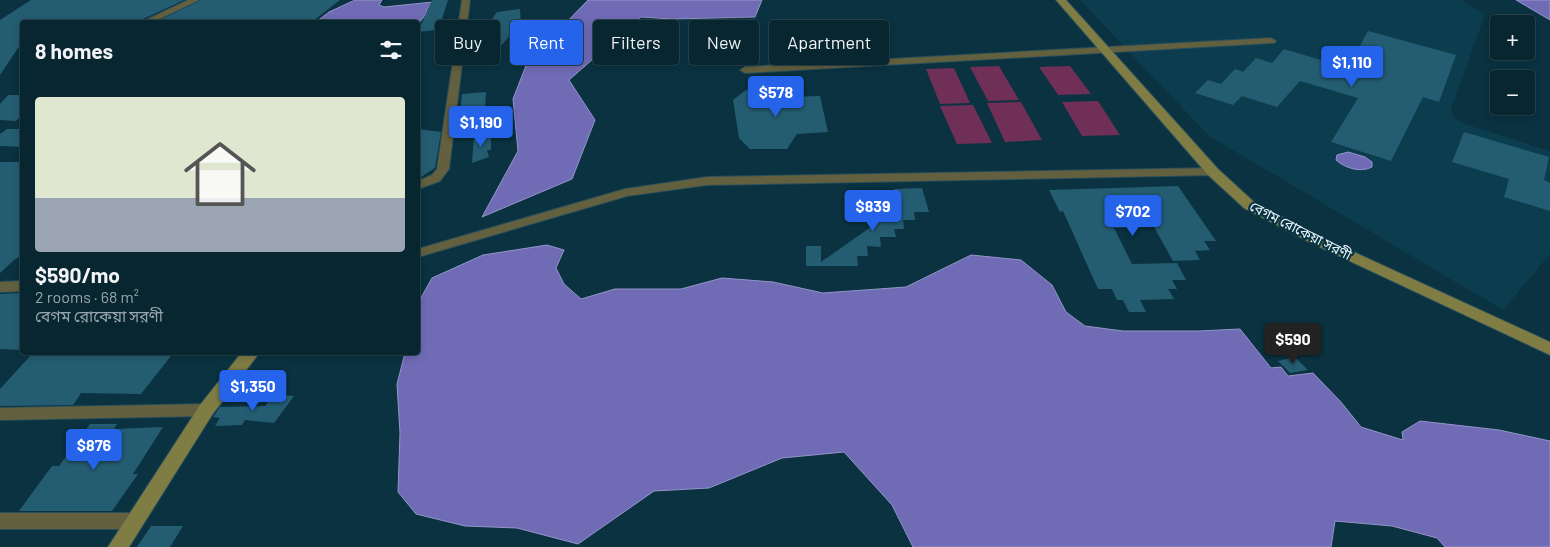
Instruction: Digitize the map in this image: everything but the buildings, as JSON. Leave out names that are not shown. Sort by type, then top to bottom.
[{"type":"street","points":[[151,20],[195,0]]},
{"type":"street","points":[[420,184],[436,178],[443,170],[466,0]]},
{"type":"street","name":"বেগম রোকেয়া সরণী","points":[[1061,0],[1213,172],[1249,205],[1276,220],[1550,349]]},
{"type":"street","points":[[745,70],[1271,41]]},
{"type":"street","points":[[420,252],[625,193],[698,182],[1213,172]]},
{"type":"street","points":[[0,287],[20,286]]},
{"type":"street","points":[[118,547],[206,410],[250,355]]},
{"type":"street","points":[[0,414],[206,410]]},
{"type":"street","points":[[0,521],[134,521]]},
{"type":"shaded area","points":[[355,0],[382,0],[379,5],[384,7],[433,2],[420,22],[420,20],[319,20],[329,12]]},
{"type":"shaded area","points":[[588,0],[762,0],[755,17],[672,19],[641,17],[638,20],[593,20],[593,59],[569,80],[595,120],[572,179],[482,217],[518,151],[513,99],[526,65],[583,65],[583,20],[569,20]]},
{"type":"shaded area","points":[[1080,0],[1462,0],[1485,15],[1451,109],[1454,118],[1465,124],[1550,151],[1550,254],[1503,310],[1209,136]]},
{"type":"shaded area","points":[[1516,0],[1550,0],[1550,20]]},
{"type":"shaded area","points":[[999,66],[1019,100],[988,101],[970,67]]},
{"type":"shaded area","points":[[1070,66],[1091,94],[1058,95],[1039,67]]},
{"type":"shaded area","points":[[954,68],[970,103],[940,104],[926,69]]},
{"type":"shaded area","points":[[1098,101],[1120,135],[1082,136],[1062,102]]},
{"type":"shaded area","points":[[1021,102],[1042,140],[1005,142],[987,103]]},
{"type":"shaded area","points":[[973,105],[992,143],[957,144],[940,106]]},
{"type":"shaded area","points":[[1348,152],[1365,157],[1372,162],[1372,167],[1358,170],[1336,160],[1337,155]]},
{"type":"shaded area","points":[[547,245],[564,250],[556,268],[564,284],[581,299],[615,289],[681,289],[722,278],[773,282],[823,293],[906,287],[971,255],[1021,260],[1052,285],[1066,312],[1085,326],[1123,331],[1240,329],[1271,368],[1281,367],[1288,376],[1313,373],[1341,402],[1361,427],[1403,440],[1402,432],[1420,421],[1499,430],[1550,441],[1550,547],[1445,547],[1437,538],[1392,526],[1335,521],[1331,547],[913,547],[892,505],[844,452],[782,458],[709,488],[654,491],[578,544],[517,528],[465,526],[416,514],[398,492],[400,433],[397,384],[404,355],[420,355],[420,299],[432,278],[483,255]]}]
